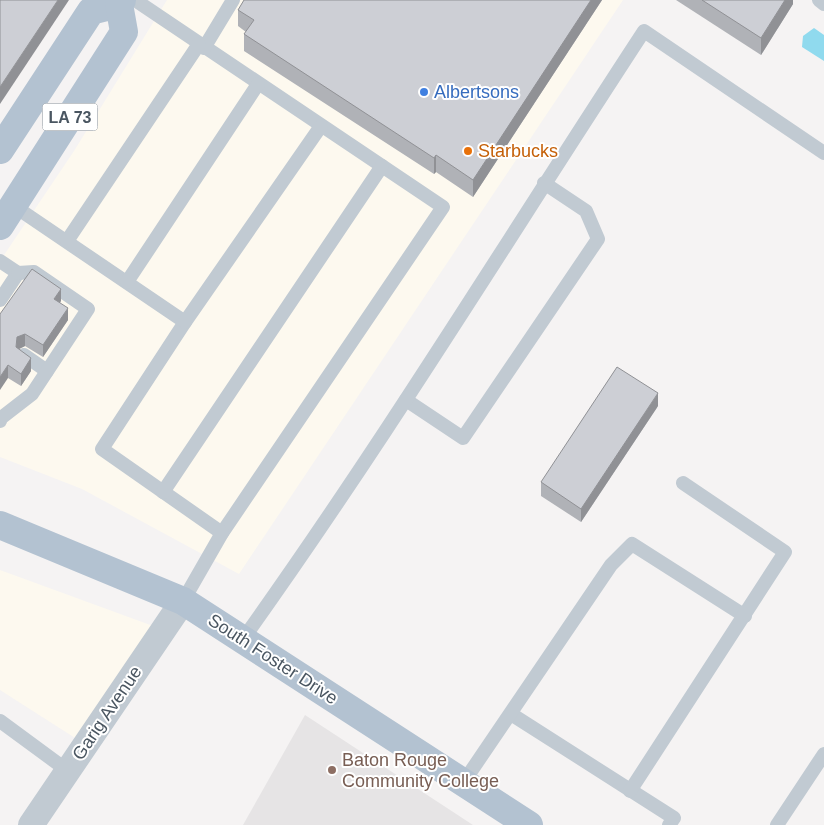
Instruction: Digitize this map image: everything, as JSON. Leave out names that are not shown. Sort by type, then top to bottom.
[{"type":"main road","name":"LA 73","points":[[0,150],[92,11],[125,1],[124,32],[7,216]]},
{"type":"main road","name":"South Foster Drive","points":[[0,525],[183,601],[529,825]]},
{"type":"street","name":"Garig Avenue","points":[[31,825],[183,601]]},
{"type":"lane","points":[[67,241],[233,0]]},
{"type":"lane","points":[[818,0],[824,4]]},
{"type":"lane","points":[[125,1],[201,46],[443,207],[222,533],[183,601]]},
{"type":"lane","points":[[242,639],[286,578],[406,400],[644,30],[824,153]]},
{"type":"lane","points":[[127,282],[258,84]]},
{"type":"lane","points":[[222,533],[102,449],[185,322],[321,126]]},
{"type":"lane","points":[[164,492],[382,166]]},
{"type":"lane","points":[[406,400],[463,438],[598,240],[586,211],[544,183]]},
{"type":"lane","points":[[7,216],[67,241],[185,322]]},
{"type":"lane","points":[[0,260],[18,273],[34,272],[88,309],[32,394],[0,418]]},
{"type":"lane","points":[[0,300],[18,273]]},
{"type":"lane","points":[[24,355],[47,371]]},
{"type":"lane","points":[[630,791],[785,552],[683,483]]},
{"type":"lane","points":[[463,783],[611,565],[632,544],[745,616]]},
{"type":"lane","points":[[511,714],[674,818],[669,825]]},
{"type":"lane","points":[[0,721],[68,771]]},
{"type":"lane","points":[[777,825],[824,754]]},
{"type":"shaded area","points":[[167,0],[623,0],[239,574],[82,489],[0,457],[0,261],[74,151]]},
{"type":"shaded area","points":[[0,570],[164,630],[86,745],[0,690]]},
{"type":"shaded area","name":"Baton Rouge Community College","points":[[305,715],[473,825],[243,825]]},
{"type":"water","points":[[814,28],[824,35],[824,61],[802,47],[803,36]]},
{"type":"building","points":[[0,0],[58,0],[0,87]]},
{"type":"building","name":"Albertsons","points":[[244,0],[591,0],[473,180],[436,155],[434,158],[244,34],[254,20],[238,10]]},
{"type":"building","points":[[702,0],[785,0],[761,38]]},
{"type":"building","points":[[32,269],[61,289],[54,299],[68,308],[43,345],[25,334],[17,337],[16,347],[31,358],[21,374],[8,365],[0,377],[0,314]]},
{"type":"building","points":[[617,367],[658,393],[581,509],[541,482]]},
{"type":"place","name":"Albertsons","points":[[424,92]]},
{"type":"place","name":"Starbucks","points":[[468,151]]},
{"type":"place","name":"Baton Rouge Community College","points":[[332,770]]}]
